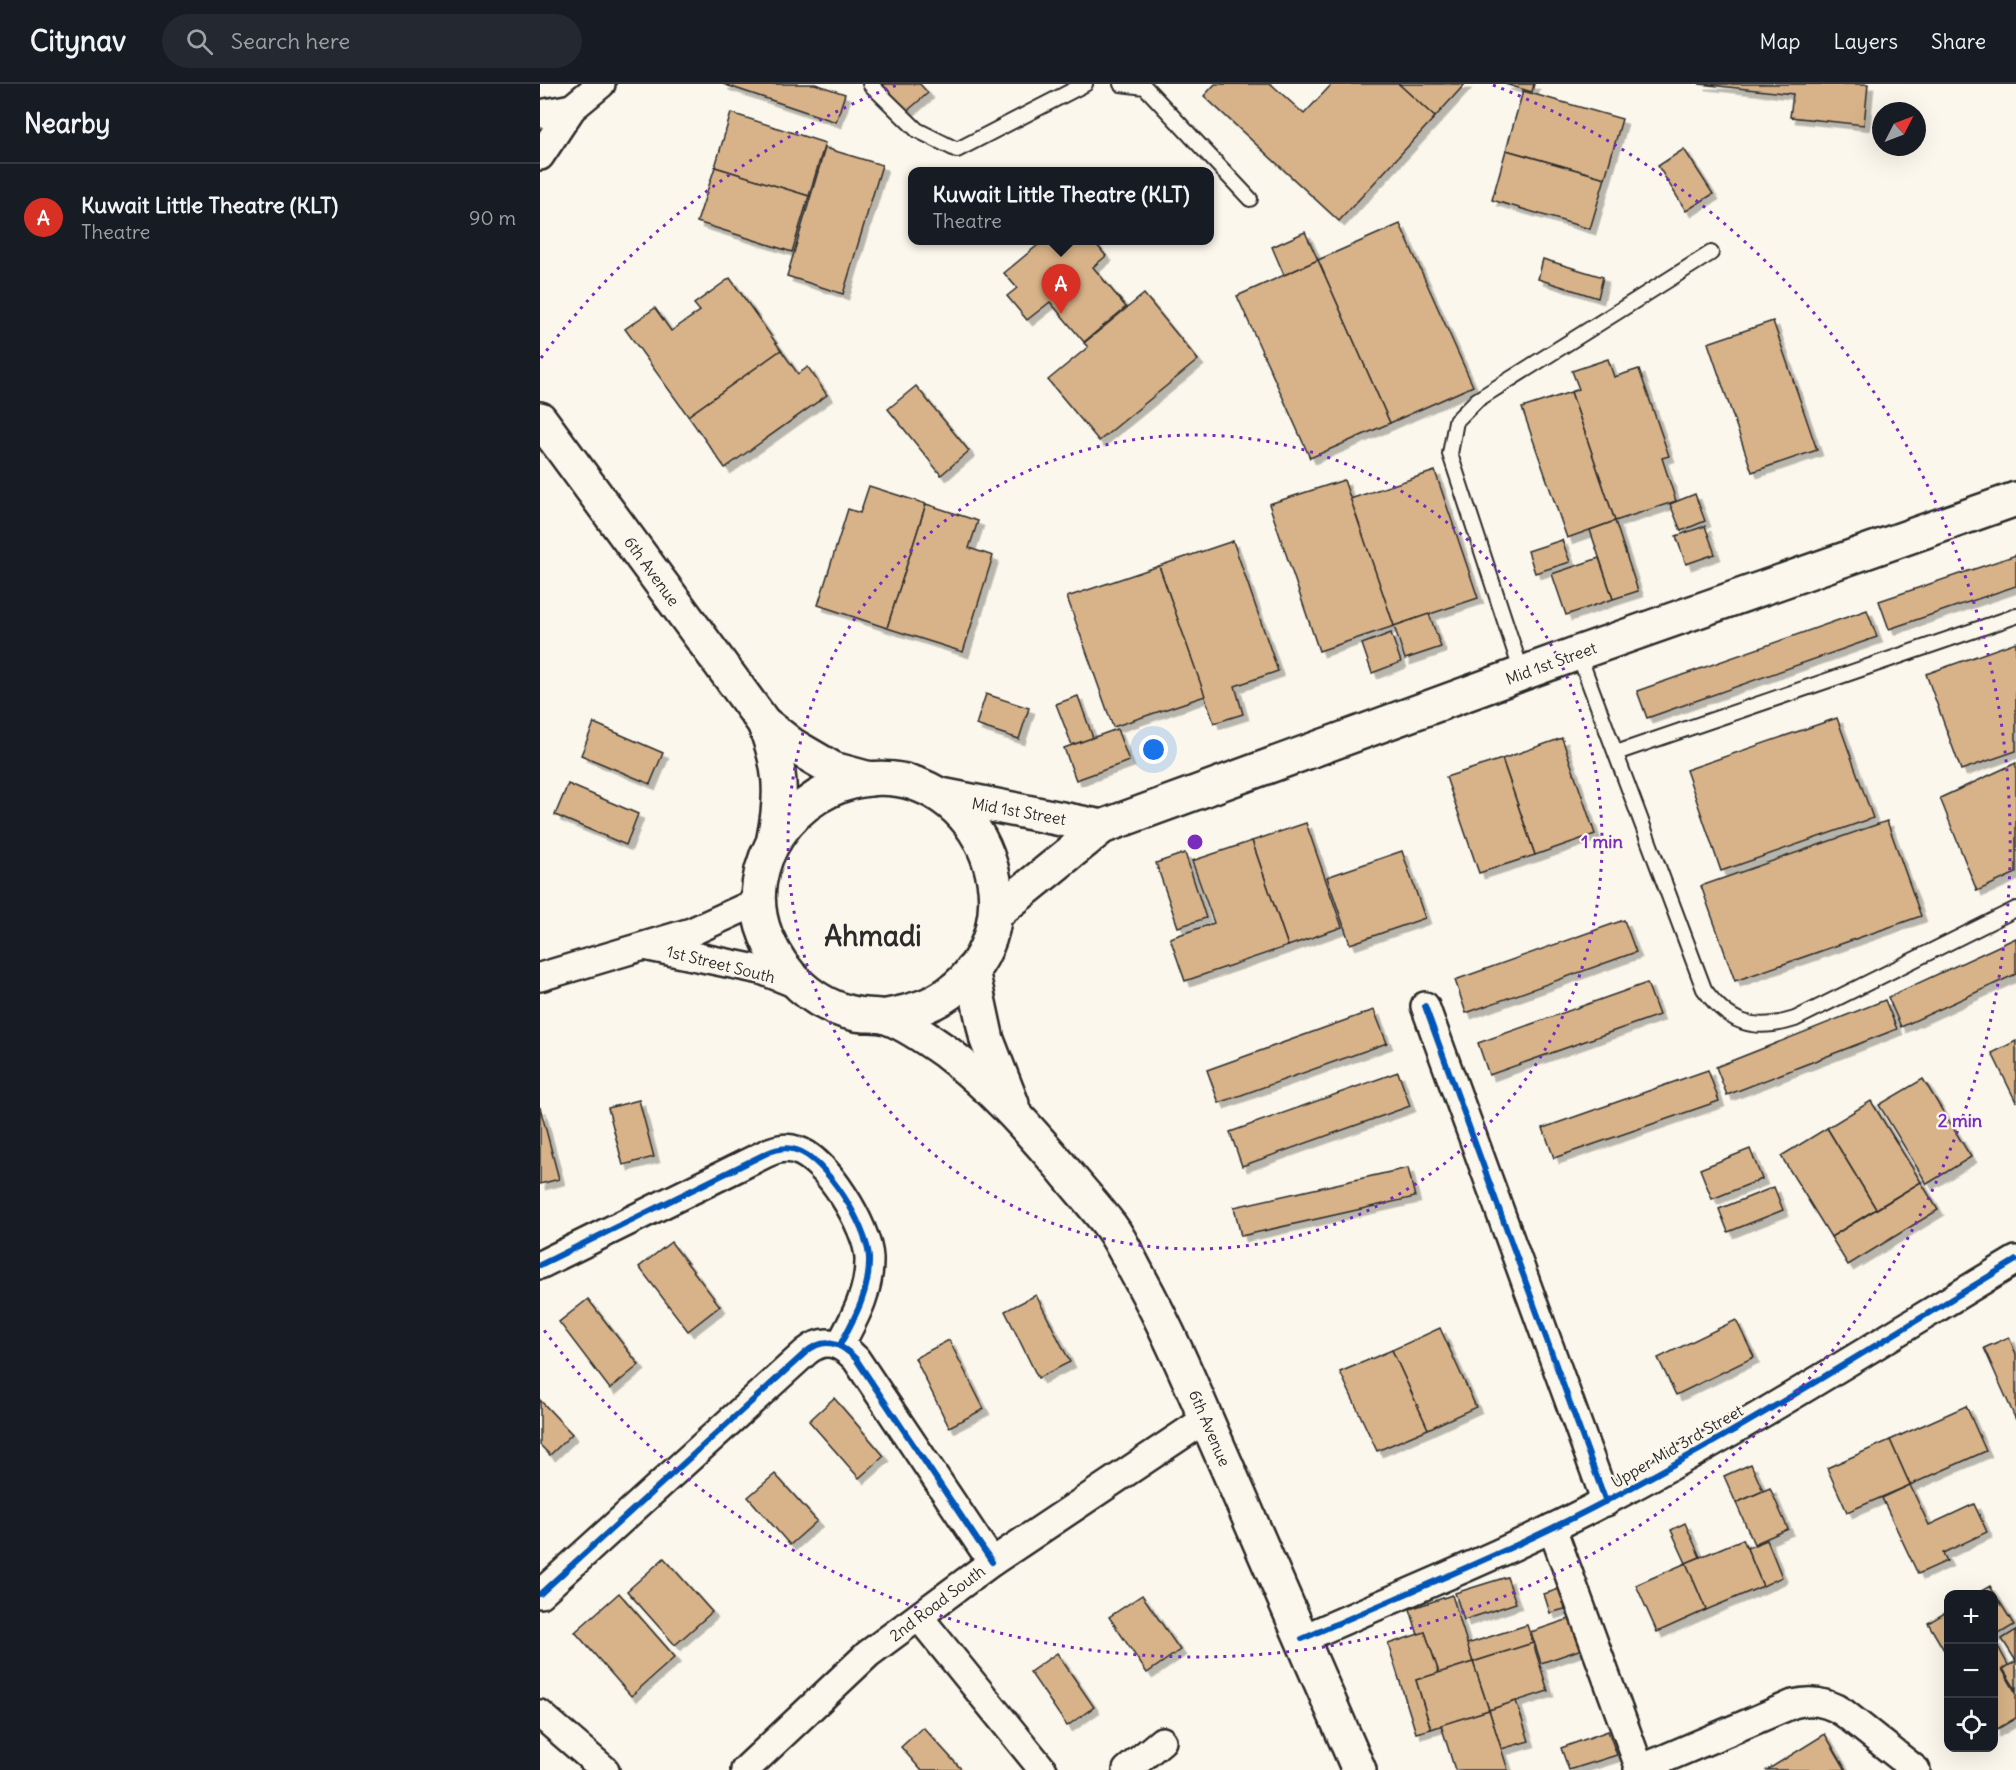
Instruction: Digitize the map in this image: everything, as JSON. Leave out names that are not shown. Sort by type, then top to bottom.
[{"type":"main road","name":"6th Avenue","points":[[540,419],[764,723],[777,755],[779,776],[780,801],[773,841]]},
{"type":"main road","name":"Mid 1st Street","points":[[996,914],[1102,826],[1578,652],[2011,498]]},
{"type":"main road","name":"6th Avenue","points":[[764,723],[792,745],[833,769],[871,779]]},
{"type":"main road","points":[[871,779],[905,782],[937,794],[964,816],[984,845],[995,879],[996,914],[988,943],[972,970],[949,993],[919,1009],[887,1016],[854,1014],[824,1003],[796,984],[777,960],[764,932],[759,902],[762,870],[773,841],[791,817],[814,797],[841,784],[871,779]]},
{"type":"main road","name":"Mid 1st Street","points":[[937,794],[1102,826]]},
{"type":"main road","name":"6th Avenue","points":[[972,970],[987,1040],[1016,1114]]},
{"type":"main road","name":"6th Avenue","points":[[887,1016],[944,1051],[1016,1114],[1112,1229],[1165,1324],[1359,1770]]},
{"type":"street","points":[[540,156],[572,108],[601,84]]},
{"type":"street","points":[[540,114],[572,108]]},
{"type":"street","name":"1st Street South","points":[[540,977],[691,932],[759,902]]},
{"type":"street","name":"1st Street South","points":[[645,946],[761,970],[796,984]]},
{"type":"street","points":[[1425,1006],[1605,1502]]},
{"type":"street","points":[[540,1265],[775,1149],[796,1149],[818,1164],[856,1216],[865,1236],[869,1257],[864,1295],[840,1345]]},
{"type":"street","name":"Upper Mid 3rd Street","points":[[1302,1639],[1552,1528],[1605,1502],[1776,1405],[2016,1260]]},
{"type":"street","points":[[540,1594],[806,1352],[821,1343],[840,1345],[856,1359],[992,1562]]},
{"type":"street","name":"2nd Road South","points":[[745,1770],[868,1654],[992,1562],[1206,1419]]},
{"type":"street","points":[[1552,1528],[1639,1769],[1793,1704],[1814,1701],[1835,1707],[1844,1713],[1916,1770]]},
{"type":"street","points":[[919,1617],[1044,1770]]},
{"type":"street","points":[[540,1714],[605,1770]]},
{"type":"street","points":[[1127,1770],[1162,1741]]},
{"type":"lane","points":[[870,84],[918,130],[957,150],[1085,84]]},
{"type":"lane","points":[[1121,84],[1145,87],[1250,199]]},
{"type":"lane","points":[[1522,673],[1450,453],[1456,421],[1477,400],[1711,254]]},
{"type":"lane","points":[[1616,753],[2016,616]]},
{"type":"lane","points":[[1578,652],[1704,989],[1717,1006],[1734,1019],[1754,1025],[1775,1026],[1795,1019],[2016,909]]},
{"type":"building","points":[[723,84],[815,84],[845,94],[836,122]]},
{"type":"building","points":[[882,84],[920,84],[928,93],[906,112]]},
{"type":"building","points":[[1215,84],[1271,84],[1304,114],[1332,84],[1399,84],[1435,117],[1339,221],[1204,96]]},
{"type":"building","points":[[1399,84],[1465,84],[1435,117]]},
{"type":"building","points":[[1505,84],[1534,84],[1532,92]]},
{"type":"building","points":[[1699,84],[1868,84],[1864,125],[1790,117],[1793,94]]},
{"type":"building","points":[[1523,91],[1622,119],[1605,178],[1506,150]]},
{"type":"building","points":[[731,113],[825,143],[809,196],[715,167]]},
{"type":"building","points":[[825,148],[882,165],[843,294],[787,276]]},
{"type":"building","points":[[1684,149],[1713,194],[1686,211],[1658,166]]},
{"type":"building","points":[[1506,150],[1605,178],[1590,229],[1492,200]]},
{"type":"building","points":[[715,167],[809,196],[792,252],[697,222]]},
{"type":"building","points":[[1400,224],[1473,386],[1390,423],[1318,260]]},
{"type":"building","points":[[1305,232],[1318,260],[1284,275],[1272,247]]},
{"type":"building","points":[[1038,245],[1097,245],[1106,256],[1093,267],[1126,307],[1084,342],[1050,302],[1027,320],[1007,296],[1017,288],[1004,273]]},
{"type":"building","points":[[1543,259],[1603,277],[1598,298],[1538,279]]},
{"type":"building","points":[[1318,260],[1390,423],[1310,458],[1237,296]]},
{"type":"building","points":[[730,278],[781,350],[688,416],[625,329],[655,308],[671,331],[700,311],[694,304]]},
{"type":"building","points":[[1144,294],[1198,360],[1099,441],[1048,380],[1088,347],[1084,343]]},
{"type":"building","points":[[1773,321],[1817,450],[1752,472],[1708,343]]},
{"type":"building","points":[[781,350],[798,374],[808,367],[827,395],[725,468],[688,416]]},
{"type":"building","points":[[1608,359],[1614,377],[1639,369],[1669,456],[1662,458],[1676,501],[1615,521],[1571,392],[1579,389],[1572,371]]},
{"type":"building","points":[[916,386],[969,451],[941,475],[888,409]]},
{"type":"building","points":[[1571,392],[1615,521],[1567,538],[1522,408]]},
{"type":"building","points":[[1435,471],[1478,598],[1394,626],[1350,499]]},
{"type":"building","points":[[1344,480],[1394,626],[1319,651],[1269,504]]},
{"type":"building","points":[[869,486],[926,504],[887,628],[818,605],[848,509],[860,513]]},
{"type":"building","points":[[1695,494],[1705,521],[1681,531],[1670,504]]},
{"type":"building","points":[[926,504],[978,521],[969,548],[993,556],[963,652],[887,628]]},
{"type":"building","points":[[1615,521],[1638,591],[1613,599],[1590,530]]},
{"type":"building","points":[[1705,526],[1715,554],[1686,564],[1676,536]]},
{"type":"building","points":[[1562,540],[1570,562],[1535,573],[1528,551]]},
{"type":"building","points":[[1233,541],[1278,671],[1235,686],[1243,714],[1214,723],[1159,566]]},
{"type":"building","points":[[2016,555],[2016,586],[1889,629],[1879,601]]},
{"type":"building","points":[[1599,558],[1613,599],[1566,615],[1552,574]]},
{"type":"building","points":[[1159,566],[1205,696],[1113,727],[1067,597]]},
{"type":"building","points":[[1867,610],[1877,637],[1647,718],[1637,691]]},
{"type":"building","points":[[1429,614],[1441,647],[1405,659],[1394,626]]},
{"type":"building","points":[[1391,633],[1401,662],[1372,673],[1362,644]]},
{"type":"building","points":[[2016,642],[2016,751],[1961,770],[1926,674]]},
{"type":"building","points":[[986,694],[1029,708],[1019,739],[976,725]]},
{"type":"building","points":[[1078,696],[1093,738],[1072,745],[1056,704]]},
{"type":"building","points":[[1837,718],[1873,818],[1721,871],[1686,770]]},
{"type":"building","points":[[594,723],[663,753],[650,784],[581,755]]},
{"type":"building","points":[[1117,729],[1129,761],[1076,780],[1064,748]]},
{"type":"building","points":[[1562,738],[1595,834],[1535,855],[1502,759]]},
{"type":"building","points":[[1502,759],[1535,855],[1479,873],[1446,777]]},
{"type":"building","points":[[2016,763],[2016,873],[1977,891],[1940,798]]},
{"type":"building","points":[[568,784],[638,814],[626,845],[555,815]]},
{"type":"building","points":[[1887,821],[1921,916],[1735,981],[1701,886]]},
{"type":"building","points":[[1306,823],[1342,927],[1288,946],[1252,841]]},
{"type":"building","points":[[1252,841],[1288,946],[1185,981],[1170,938],[1214,923],[1192,861]]},
{"type":"building","points":[[1402,851],[1425,918],[1350,944],[1327,877]]},
{"type":"building","points":[[1185,853],[1206,918],[1178,927],[1156,863]]},
{"type":"building","points":[[1624,920],[1636,952],[1466,1013],[1455,980]]},
{"type":"building","points":[[2016,938],[2016,974],[1901,1027],[1888,997]]},
{"type":"building","points":[[1647,983],[1659,1015],[1489,1075],[1478,1043]]},
{"type":"building","points":[[1885,1000],[1897,1029],[1727,1095],[1716,1067]]},
{"type":"building","points":[[1374,1010],[1387,1043],[1219,1103],[1207,1070]]},
{"type":"building","points":[[2016,1041],[2016,1102],[1992,1053]]},
{"type":"building","points":[[1708,1070],[1719,1101],[1554,1158],[1543,1128]]},
{"type":"building","points":[[1398,1072],[1410,1106],[1242,1166],[1230,1132]]},
{"type":"building","points":[[1923,1079],[1971,1157],[1927,1184],[1879,1105]]},
{"type":"building","points":[[639,1100],[654,1157],[623,1165],[608,1108]]},
{"type":"building","points":[[1871,1101],[1921,1182],[1876,1209],[1827,1128]]},
{"type":"building","points":[[540,1107],[559,1179],[540,1184]]},
{"type":"building","points":[[1827,1128],[1876,1209],[1831,1237],[1781,1156]]},
{"type":"building","points":[[1750,1149],[1762,1179],[1712,1199],[1700,1169]]},
{"type":"building","points":[[1408,1168],[1415,1197],[1241,1236],[1234,1207]]},
{"type":"building","points":[[1921,1182],[1938,1210],[1848,1265],[1831,1237]]},
{"type":"building","points":[[1774,1187],[1783,1210],[1728,1232],[1719,1209]]},
{"type":"building","points":[[671,1242],[720,1306],[688,1331],[639,1267]]},
{"type":"building","points":[[1036,1295],[1070,1362],[1038,1378],[1005,1311]]},
{"type":"building","points":[[588,1299],[639,1365],[610,1389],[559,1322]]},
{"type":"building","points":[[1736,1320],[1754,1357],[1676,1395],[1658,1358]]},
{"type":"building","points":[[1440,1328],[1476,1407],[1428,1429],[1392,1350]]},
{"type":"building","points":[[2009,1337],[2016,1354],[2016,1420],[1984,1348]]},
{"type":"building","points":[[949,1340],[984,1409],[949,1427],[915,1358]]},
{"type":"building","points":[[1392,1350],[1428,1429],[1377,1451],[1340,1372]]},
{"type":"building","points":[[834,1398],[884,1456],[859,1478],[809,1421]]},
{"type":"building","points":[[540,1400],[572,1434],[550,1455],[540,1445]]},
{"type":"building","points":[[1966,1406],[1986,1451],[1910,1485],[1890,1440]]},
{"type":"building","points":[[1890,1440],[1910,1485],[1847,1512],[1827,1468]]},
{"type":"building","points":[[1751,1464],[1763,1491],[1736,1503],[1724,1476]]},
{"type":"building","points":[[775,1474],[817,1521],[790,1545],[748,1497]]},
{"type":"building","points":[[1910,1485],[1929,1525],[1974,1504],[1987,1532],[1943,1553],[1947,1561],[1918,1574],[1882,1498]]},
{"type":"building","points":[[1770,1488],[1788,1529],[1754,1544],[1736,1503]]},
{"type":"building","points":[[1685,1523],[1700,1557],[1686,1563],[1671,1530]]},
{"type":"building","points":[[1743,1539],[1763,1586],[1706,1610],[1686,1563]]},
{"type":"building","points":[[1767,1540],[1782,1577],[1763,1586],[1747,1548]]},
{"type":"building","points":[[664,1558],[712,1612],[675,1645],[627,1591]]},
{"type":"building","points":[[1686,1563],[1706,1610],[1657,1632],[1636,1585]]},
{"type":"building","points":[[1507,1577],[1516,1603],[1464,1620],[1455,1593]]},
{"type":"building","points":[[1562,1588],[1568,1608],[1550,1613],[1544,1594]]},
{"type":"building","points":[[619,1593],[675,1657],[631,1696],[575,1632]]},
{"type":"building","points":[[1142,1595],[1180,1650],[1147,1673],[1109,1617]]},
{"type":"building","points":[[1452,1595],[1473,1662],[1439,1673],[1425,1632],[1418,1635],[1410,1609]]},
{"type":"building","points":[[1998,1599],[2014,1625],[1998,1635]]},
{"type":"building","points":[[1944,1613],[1944,1650],[1928,1623]]},
{"type":"building","points":[[1572,1618],[1582,1649],[1541,1663],[1531,1632]]},
{"type":"building","points":[[1527,1625],[1533,1643],[1473,1662],[1467,1644]]},
{"type":"building","points":[[2016,1630],[2016,1661],[2002,1639]]},
{"type":"building","points":[[1425,1632],[1439,1673],[1416,1680],[1431,1729],[1416,1733],[1388,1644]]},
{"type":"building","points":[[1533,1643],[1548,1691],[1489,1710],[1473,1662]]},
{"type":"building","points":[[1998,1646],[2008,1665],[2002,1669],[2016,1693],[2016,1718],[1998,1729]]},
{"type":"building","points":[[1057,1653],[1094,1707],[1067,1726],[1030,1672]]},
{"type":"building","points":[[2016,1661],[2016,1690],[2003,1669]]},
{"type":"building","points":[[1473,1662],[1489,1710],[1431,1729],[1416,1680]]},
{"type":"building","points":[[1516,1701],[1529,1741],[1501,1749],[1489,1710]]},
{"type":"building","points":[[1489,1710],[1508,1770],[1455,1770],[1441,1725]]},
{"type":"building","points":[[923,1727],[962,1770],[921,1770],[901,1747]]},
{"type":"building","points":[[1608,1731],[1617,1755],[1569,1770],[1561,1748]]},
{"type":"building","points":[[1825,1734],[1846,1770],[1767,1770]]},
{"type":"cycle path","points":[[1425,1006],[1606,1502]]},
{"type":"cycle path","points":[[540,1265],[769,1152],[788,1148],[796,1150],[808,1156],[832,1180],[853,1213],[867,1245],[869,1258],[867,1282],[856,1314],[840,1345]]},
{"type":"cycle path","points":[[1302,1639],[1492,1556],[1567,1521],[1657,1474],[1760,1415],[2016,1260]]},
{"type":"cycle path","points":[[540,1594],[806,1352],[826,1343],[845,1349],[856,1359],[992,1562]]},
{"type":"place","name":"Kuwait Little Theatre (KLT)","points":[[1061,314]]},
{"type":"district","name":"Ahmadi","points":[[873,936]]}]
